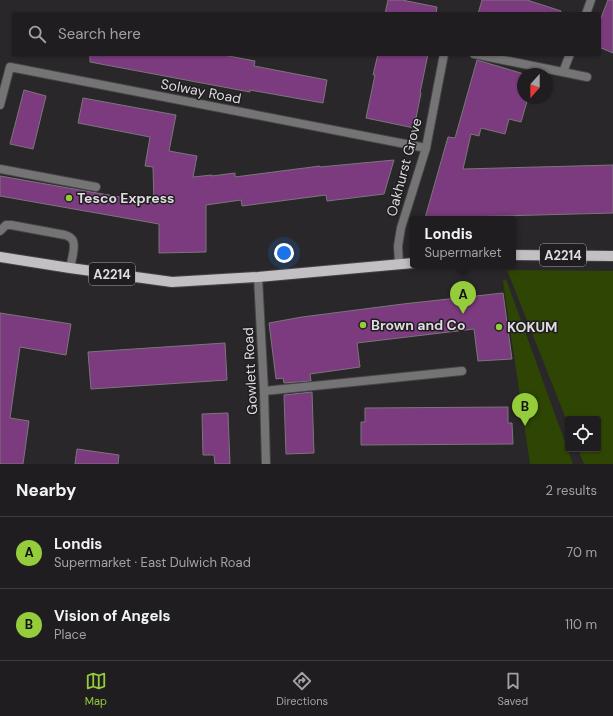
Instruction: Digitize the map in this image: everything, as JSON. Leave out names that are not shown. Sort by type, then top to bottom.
[{"type":"main road","name":"A2214","points":[[516,254],[613,256]]},
{"type":"main road","name":"A2214","points":[[0,257],[172,282],[258,277],[410,263]]},
{"type":"street","points":[[587,12],[591,0]]},
{"type":"street","name":"Oakhurst Grove","points":[[399,264],[398,246],[401,228],[426,148],[444,56]]},
{"type":"street","points":[[484,56],[586,77]]},
{"type":"street","points":[[563,72],[569,56]]},
{"type":"street","name":"Solway Road","points":[[0,105],[10,67],[426,148]]},
{"type":"street","points":[[0,169],[96,187]]},
{"type":"street","points":[[0,231],[6,225],[11,225],[65,235],[74,242],[70,268]]},
{"type":"street","name":"Gowlett Road","points":[[258,277],[266,464]]},
{"type":"street","points":[[264,391],[462,371]]},
{"type":"green space","points":[[507,270],[613,271],[613,464],[584,464],[579,452],[601,452],[601,416],[565,416]]},
{"type":"green space","points":[[506,279],[565,442],[565,452],[569,452],[573,464],[530,464],[503,281]]},
{"type":"building","points":[[388,0],[402,0],[437,7],[436,12],[385,12]]},
{"type":"building","points":[[482,0],[527,0],[561,11],[561,12],[479,12]]},
{"type":"building","points":[[608,0],[613,0],[613,53],[601,48],[601,18]]},
{"type":"building","points":[[90,56],[229,56],[255,61],[254,66],[327,80],[323,103],[250,90],[250,92],[90,62]]},
{"type":"building","points":[[378,56],[428,56],[414,128],[366,118],[375,75],[373,75]]},
{"type":"building","points":[[477,60],[517,72],[517,104],[526,104],[521,122],[509,119],[505,134],[481,128],[479,136],[471,134],[463,169],[613,165],[613,213],[426,216],[448,137],[455,138]]},
{"type":"building","points":[[24,90],[46,96],[33,149],[10,144]]},
{"type":"building","points":[[83,98],[176,115],[169,151],[197,156],[193,177],[235,173],[235,177],[320,166],[394,160],[384,194],[327,201],[326,195],[242,206],[241,200],[206,205],[206,252],[159,253],[159,224],[0,196],[0,176],[154,203],[153,167],[145,166],[150,137],[78,123]]},
{"type":"building","points":[[503,293],[512,359],[478,361],[474,329],[357,343],[360,367],[310,374],[311,381],[284,383],[283,378],[276,379],[269,323],[302,317],[403,304]]},
{"type":"building","points":[[0,313],[71,324],[66,355],[20,347],[10,418],[29,421],[23,464],[0,464]]},
{"type":"building","points":[[225,343],[227,380],[91,389],[88,352]]},
{"type":"building","points":[[312,392],[314,453],[286,454],[284,395]]},
{"type":"building","points":[[508,407],[508,423],[512,423],[513,444],[361,445],[361,422],[365,422],[365,408]]},
{"type":"building","points":[[228,413],[230,464],[215,464],[214,455],[203,455],[202,414]]},
{"type":"building","points":[[77,449],[119,455],[118,464],[75,464]]},
{"type":"place","name":"Tesco Express","points":[[69,198]]},
{"type":"place","name":"Londis","points":[[463,314]]},
{"type":"place","name":"Brown and Co","points":[[363,325]]},
{"type":"place","name":"KOKUM","points":[[499,327]]},
{"type":"place","name":"Vision of Angels","points":[[525,426]]}]
